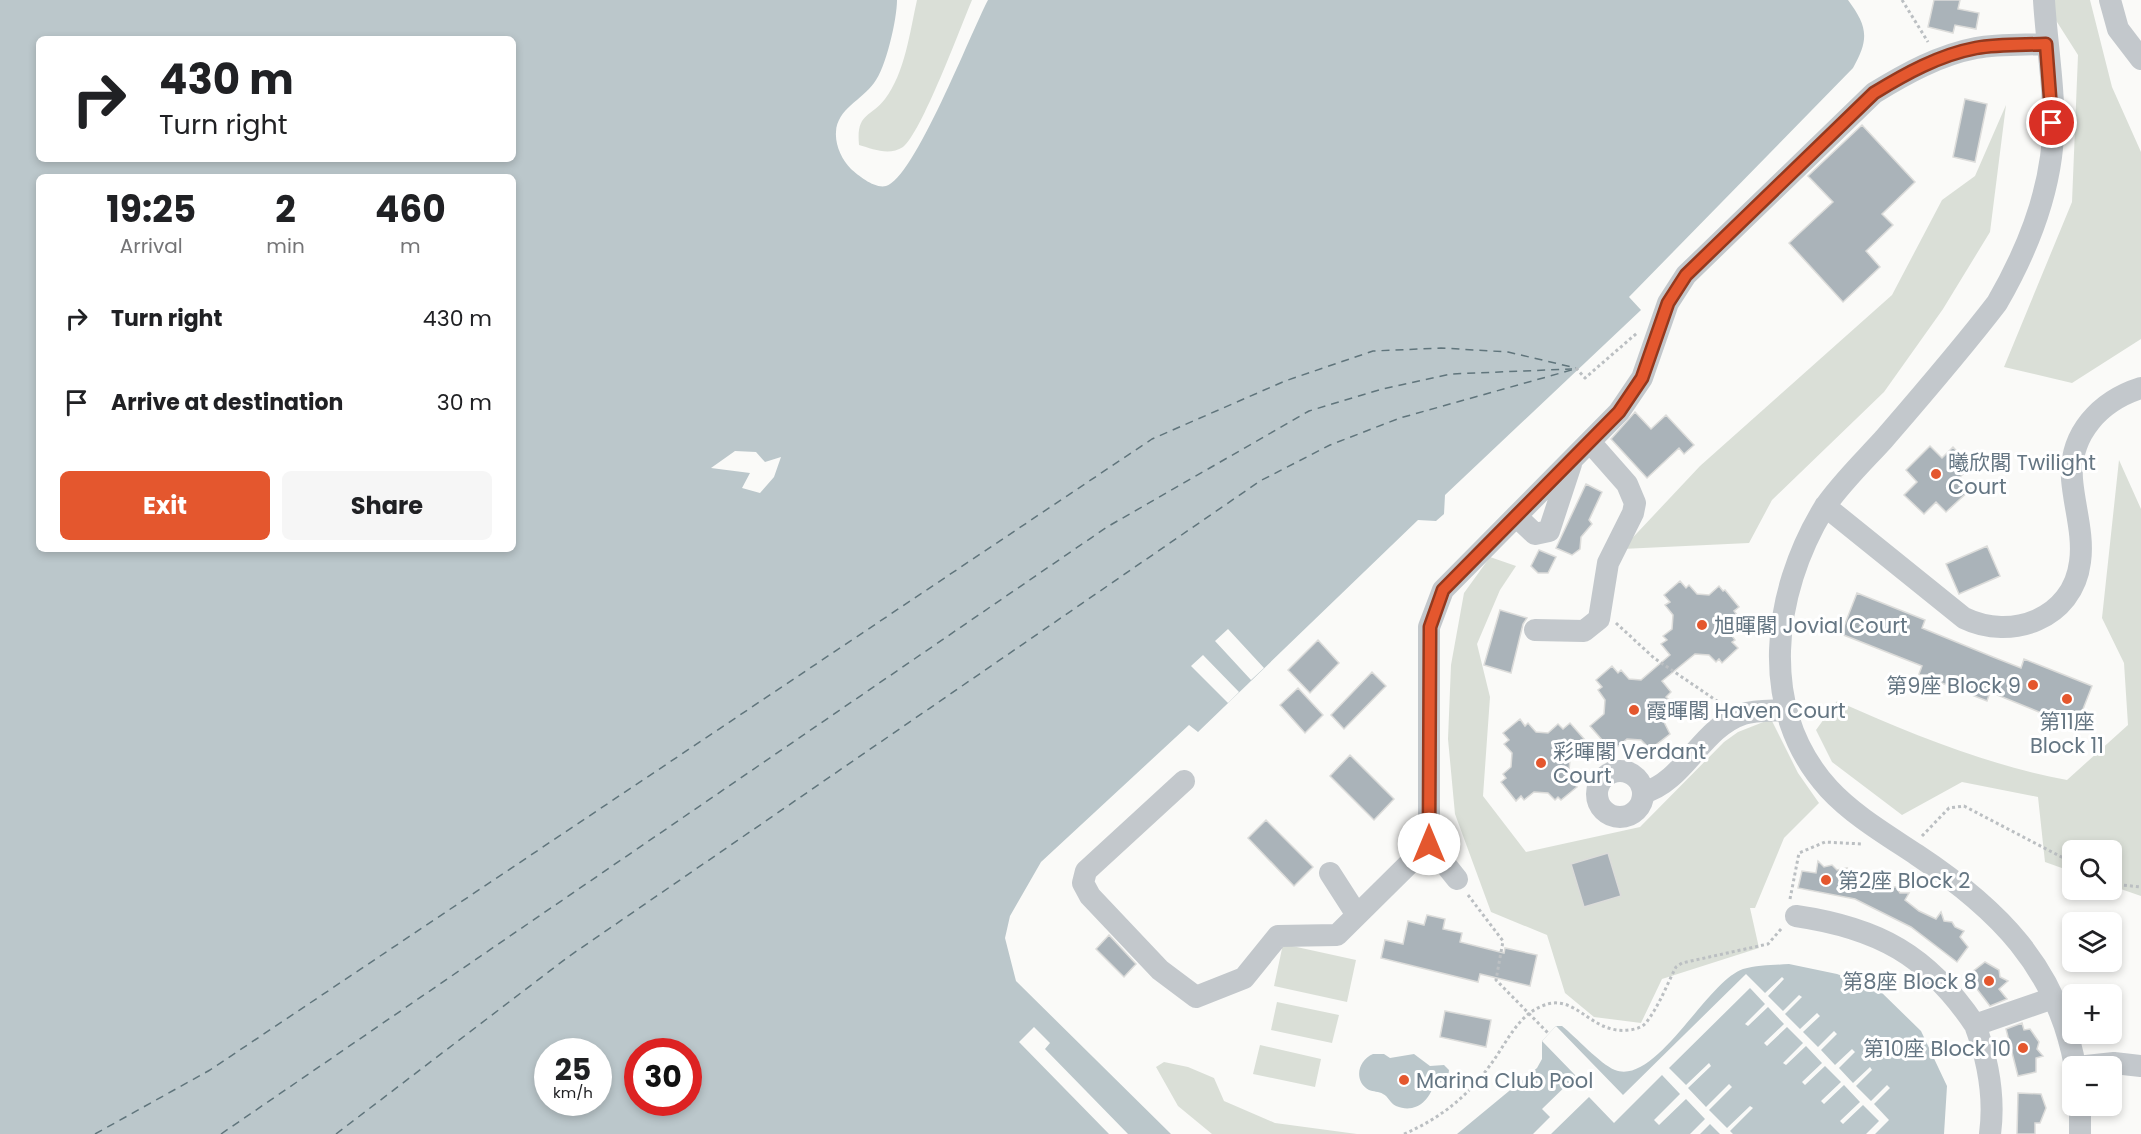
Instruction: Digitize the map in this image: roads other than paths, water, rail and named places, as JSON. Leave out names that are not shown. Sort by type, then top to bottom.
[{"type":"street","points":[[2044,0],[2052,106],[2051,156],[2040,206],[2016,270],[1997,303],[1972,335],[1826,506],[1797,558],[1786,597],[1779,679],[1785,710],[1807,761],[1830,790],[1876,827],[1978,898],[2021,944],[2053,998],[2072,1056]]},
{"type":"street","points":[[2110,0],[2118,29],[2141,59]]},
{"type":"street","points":[[1456,879],[1429,844],[1430,627],[1443,590],[1619,412],[1642,378],[1668,303],[1686,275],[1874,93],[1904,75],[1948,56],[1976,48],[2046,44]]},
{"type":"street","points":[[1826,506],[1964,618],[1996,628],[2030,624],[2042,619],[2062,601],[2070,590],[2080,565],[2082,551],[2072,478],[2073,457],[2080,438],[2090,420],[2105,405],[2122,394],[2141,388]]},
{"type":"street","points":[[1535,630],[1584,631],[1599,619],[1608,563],[1633,513],[1633,493],[1590,442]]},
{"type":"street","points":[[1516,516],[1535,534],[1548,531],[1572,459]]},
{"type":"street","points":[[1643,793],[1654,790],[1665,782],[1716,728],[1738,717],[1785,710]]},
{"type":"street","points":[[1184,781],[1086,870],[1083,883],[1090,896],[1160,970],[1196,997],[1244,978],[1278,936],[1337,935],[1429,844]]},
{"type":"street","points":[[1330,873],[1357,915]]},
{"type":"street","points":[[1794,914],[1837,922],[1906,952],[1956,998],[1975,1025],[1983,1047],[1991,1085],[1990,1134]]},
{"type":"street","points":[[1975,1025],[2053,998]]},
{"type":"street","points":[[2122,1064],[2141,1066]]},
{"type":"street","points":[[2080,1116],[2080,1134]]},
{"type":"place","name":"曦欣閣 Twilight Court","points":[[1936,474]]},
{"type":"place","name":"旭暉閣 Jovial Court","points":[[1702,625]]},
{"type":"place","name":"第9座 Block 9","points":[[2033,685]]},
{"type":"place","name":"第11座 Block 11","points":[[2067,699]]},
{"type":"place","name":"霞暉閣 Haven Court","points":[[1634,710]]},
{"type":"place","name":"彩暉閣 Verdant Court","points":[[1541,763]]},
{"type":"place","name":"第2座 Block 2","points":[[1826,880]]},
{"type":"place","name":"第8座 Block 8","points":[[1989,981]]},
{"type":"place","name":"第10座 Block 10","points":[[2023,1048]]},
{"type":"place","name":"Marina Club Pool","points":[[1404,1080]]}]
